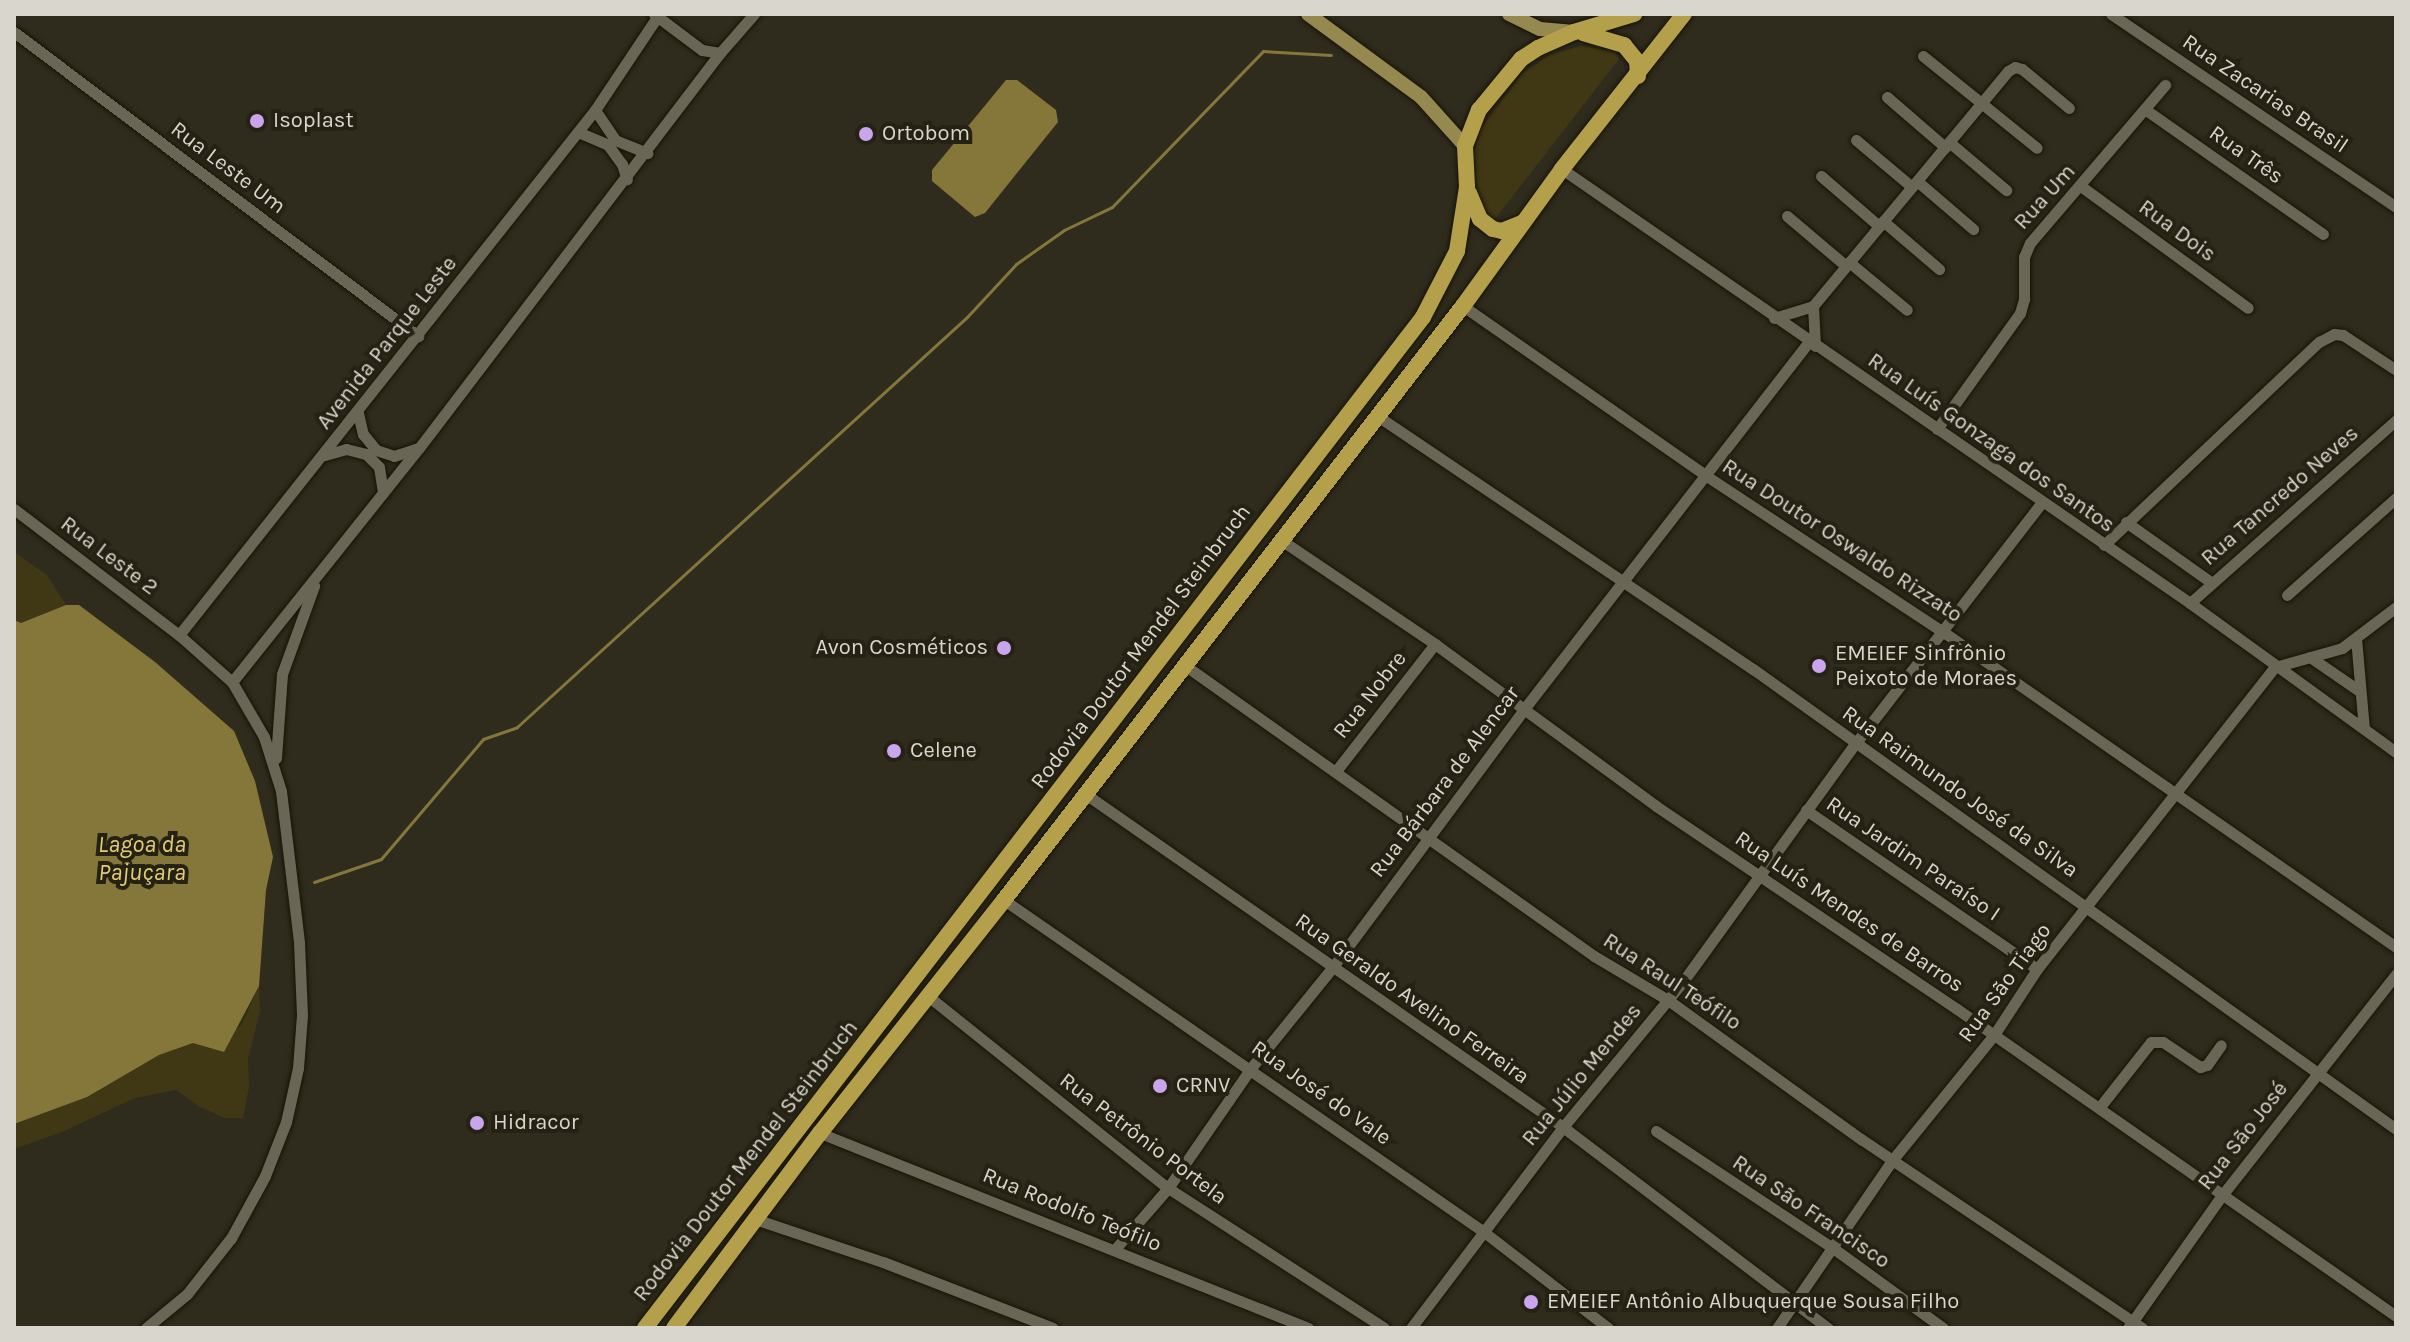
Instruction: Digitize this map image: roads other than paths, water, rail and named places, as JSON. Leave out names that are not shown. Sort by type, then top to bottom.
[{"type":"highway","name":"Rodovia Doutor Mendel Steinbruch","points":[[645,1328],[1423,317],[1457,251],[1467,187],[1465,146],[1479,110],[1513,68],[1538,48],[1574,32],[1634,14]]},
{"type":"highway","name":"Rodovia Doutor Mendel Steinbruch","points":[[674,1328],[758,1220],[820,1133],[1463,306],[1562,169],[1684,14]]},
{"type":"highway","points":[[1574,32],[1624,45],[1637,61],[1638,76]]},
{"type":"highway","points":[[1467,187],[1475,211],[1487,225],[1502,231],[1522,223]]},
{"type":"main road","points":[[1308,14],[1421,97],[1465,146]]},
{"type":"main road","points":[[1509,14],[1540,29],[1574,32]]},
{"type":"street","name":"Rua Zacarias Brasil","points":[[2111,14],[2396,207]]},
{"type":"street","points":[[657,15],[702,50],[720,53]]},
{"type":"street","name":"Avenida Parque Leste","points":[[179,635],[358,413],[595,110],[657,15]]},
{"type":"street","points":[[232,682],[419,448],[751,16]]},
{"type":"street","name":"Rua Leste Um","points":[[14,32],[418,336]]},
{"type":"street","points":[[1923,56],[2037,148]]},
{"type":"street","points":[[1774,318],[1813,306],[2015,67],[2069,108]]},
{"type":"street","name":"Rua Um","points":[[1937,429],[2020,313],[2025,250],[2082,187],[2165,85]]},
{"type":"street","points":[[1887,97],[2006,190]]},
{"type":"street","points":[[595,110],[603,127],[615,140],[648,153]]},
{"type":"street","name":"Rua Três","points":[[2146,110],[2323,234]]},
{"type":"street","points":[[578,132],[608,145],[618,157],[627,179]]},
{"type":"street","points":[[1856,140],[1973,229]]},
{"type":"street","name":"Rua Luís Gonzaga dos Santos","points":[[1562,169],[2190,603],[2396,752]]},
{"type":"street","points":[[1821,176],[1939,269]]},
{"type":"street","name":"Rua Dois","points":[[2082,187],[2248,308]]},
{"type":"street","points":[[1787,216],[1907,310]]},
{"type":"street","name":"Rua Doutor Oswaldo Rizzato","points":[[1463,306],[1705,475],[1942,631],[2396,947]]},
{"type":"street","points":[[1812,344],[1813,306]]},
{"type":"street","points":[[2104,545],[2319,342],[2334,334],[2343,335],[2396,370]]},
{"type":"street","name":"Rua Bárbara de Alencar","points":[[1116,1248],[1168,1188],[1251,1068],[1332,968],[1621,582],[1812,344]]},
{"type":"street","points":[[358,413],[363,434],[376,450],[394,456],[419,448]]},
{"type":"street","name":"Rua Raimundo José da Silva","points":[[1376,415],[1753,669],[2396,1129]]},
{"type":"street","name":"Rua Tancredo Neves","points":[[2190,603],[2396,420]]},
{"type":"street","points":[[324,455],[346,449],[366,454],[379,467],[383,493]]},
{"type":"street","points":[[2287,595],[2396,498]]},
{"type":"street","name":"Rua Júlio Mendes","points":[[1411,1328],[1563,1127],[1668,1000],[1758,873],[2042,502]]},
{"type":"street","name":"Rua Leste 2","points":[[14,509],[179,635]]},
{"type":"street","points":[[2126,522],[2212,583]]},
{"type":"street","name":"Rua Luís Mendes de Barros","points":[[1281,540],[1435,644],[1656,806],[1994,1035],[2396,1316]]},
{"type":"street","points":[[146,1328],[187,1294],[231,1238],[265,1176],[292,1100],[301,1043],[302,989],[295,897],[278,775],[276,720],[282,674],[318,575]]},
{"type":"street","points":[[2275,667],[2342,648],[2395,610]]},
{"type":"street","points":[[179,635],[232,682],[260,729],[278,775]]},
{"type":"street","points":[[2356,638],[2358,690],[2364,729]]},
{"type":"street","name":"Rua Nobre","points":[[1336,771],[1435,644]]},
{"type":"street","points":[[2310,657],[2358,690]]},
{"type":"street","name":"Rua Raul Teófilo","points":[[1183,664],[1594,956],[1668,1000],[1861,1139],[1894,1158],[2134,1326]]},
{"type":"street","name":"Rua São Tiago","points":[[1777,1328],[1894,1158],[1994,1035],[2037,969],[2275,667]]},
{"type":"street","name":"Rua Geraldo Avelino Ferreira","points":[[1084,793],[1563,1127],[1795,1306],[1828,1328]]},
{"type":"street","name":"Rua Jardim Paraíso I","points":[[1806,810],[2037,969]]},
{"type":"street","name":"Rua José do Vale","points":[[1004,900],[1484,1232],[1608,1328]]},
{"type":"street","name":"Rua São José","points":[[2134,1326],[2223,1194],[2396,974]]},
{"type":"street","name":"Rua Petrônio Portela","points":[[928,996],[1168,1188],[1384,1328]]},
{"type":"street","points":[[2099,1108],[2151,1042],[2163,1042],[2200,1067],[2207,1065],[2221,1045]]},
{"type":"street","name":"Rua São Francisco","points":[[1656,1131],[1833,1248],[1943,1328]]},
{"type":"street","name":"Rua Rodolfo Teófilo","points":[[820,1133],[1116,1248],[1308,1328]]},
{"type":"street","points":[[758,1220],[883,1262],[1053,1328]]},
{"type":"water","points":[[1006,80],[1017,80],[1056,110],[1058,122],[985,213],[975,217],[932,181],[932,170]]},
{"type":"water","name":"Lagoa da Pajuçara","points":[[66,605],[79,605],[155,662],[234,731],[255,781],[273,857],[266,890],[259,986],[224,1052],[193,1043],[159,1055],[87,1097],[14,1124],[14,620],[21,623]]},
{"type":"waterway","points":[[314,882],[381,859],[483,739],[517,727],[967,317],[1016,264],[1064,230],[1112,207],[1263,51],[1331,55]]},
{"type":"place","name":"Isoplast","points":[[257,121]]},
{"type":"place","name":"Ortobom","points":[[866,134]]},
{"type":"place","name":"Avon Cosméticos","points":[[1004,648]]},
{"type":"place","name":"EMEIEF Sinfrônio Peixoto de Moraes","points":[[1819,666]]},
{"type":"place","name":"Celene","points":[[894,751]]},
{"type":"place","name":"CRNV","points":[[1160,1086]]},
{"type":"place","name":"Hidracor","points":[[477,1123]]},
{"type":"place","name":"EMEIEF Antônio Albuquerque Sousa Filho","points":[[1531,1302]]}]
